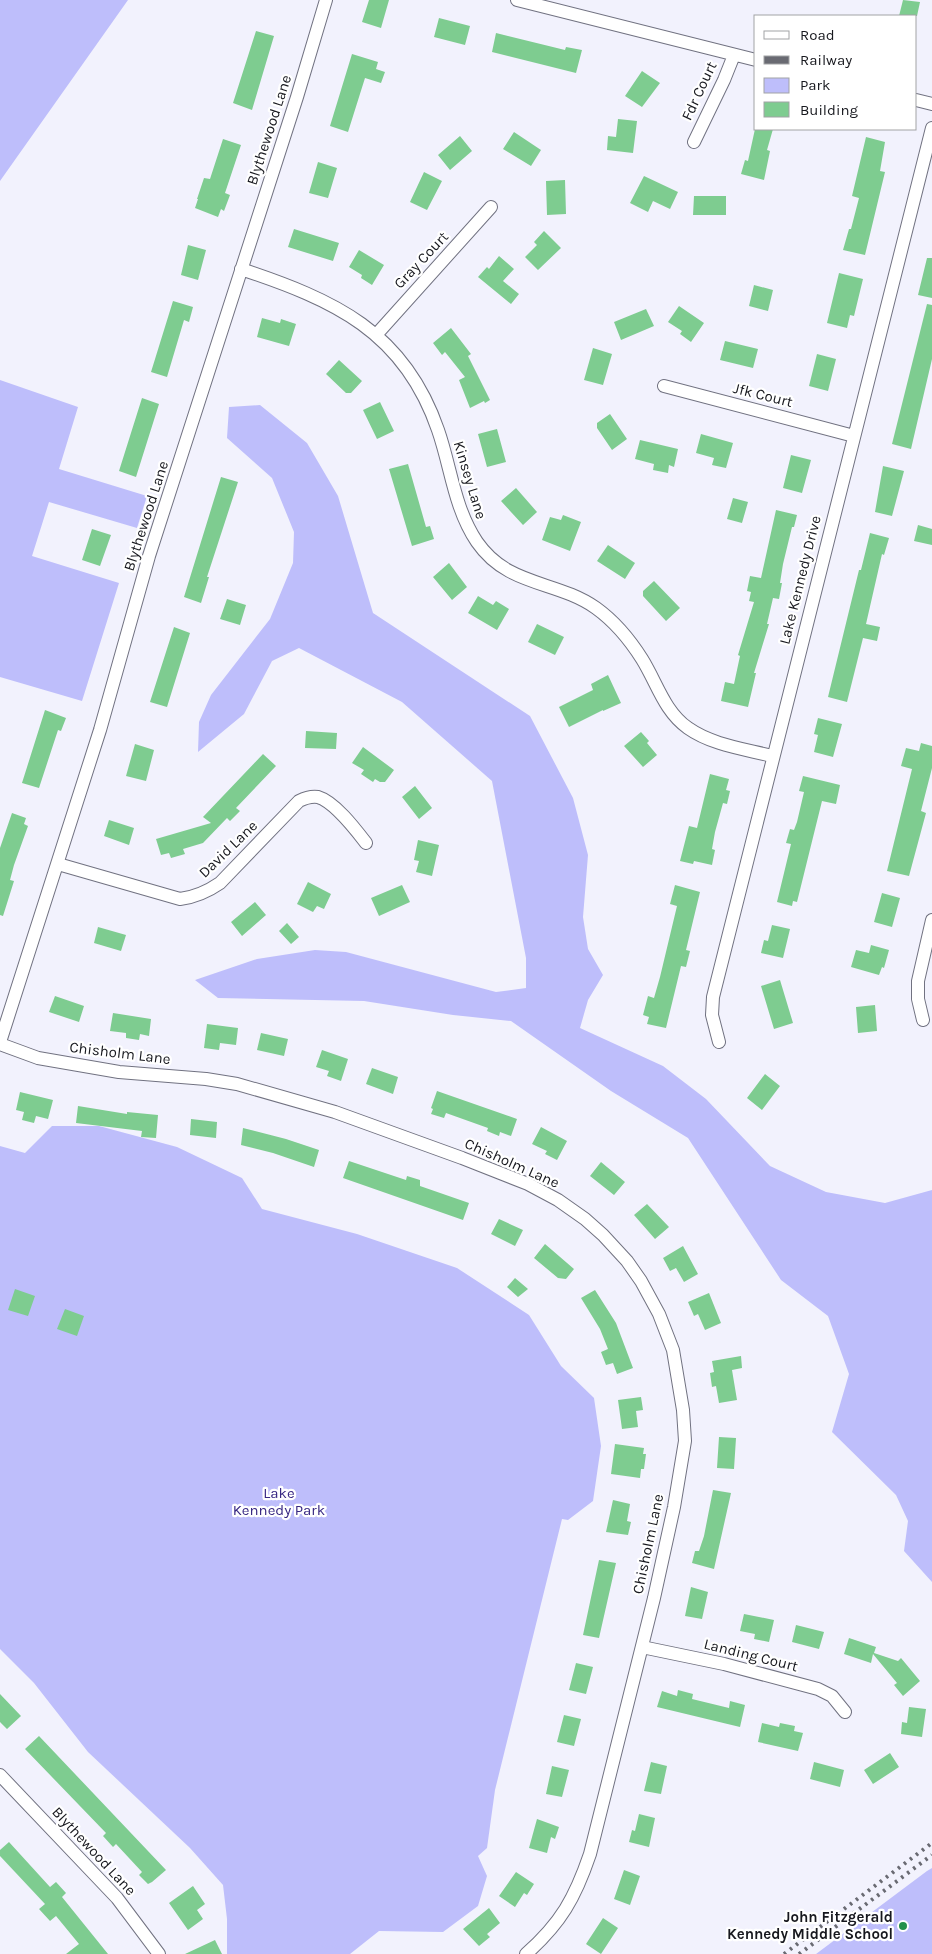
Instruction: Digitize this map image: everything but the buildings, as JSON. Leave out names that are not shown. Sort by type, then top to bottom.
[{"type":"street","name":"Blythewood Lane","points":[[0,1043],[100,730],[149,556],[326,0]]},
{"type":"street","points":[[517,0],[754,59]]},
{"type":"street","name":"Fdr Court","points":[[694,142],[724,80],[734,54]]},
{"type":"street","points":[[917,100],[932,104]]},
{"type":"street","name":"Lake Kennedy Drive","points":[[719,1042],[712,1015],[713,997],[772,756],[932,128]]},
{"type":"street","name":"Gray Court","points":[[376,335],[490,207]]},
{"type":"street","name":"Kinsey Lane","points":[[241,269],[313,296],[358,320],[395,354],[425,397],[444,449],[459,510],[473,537],[493,560],[506,571],[576,597],[595,607],[612,621],[642,659],[663,701],[674,716],[688,728],[701,736],[718,742],[772,756]]},
{"type":"street","name":"Jfk Court","points":[[664,386],[854,436]]},
{"type":"street","name":"David Lane","points":[[58,864],[180,899],[194,897],[208,892],[220,883],[299,801],[308,797],[317,797],[325,801],[350,822],[366,843]]},
{"type":"street","points":[[923,1020],[918,999],[918,982],[932,920]]},
{"type":"street","name":"Chisholm Lane","points":[[0,1043],[38,1058],[119,1072],[206,1079],[236,1084],[335,1112],[462,1158],[528,1184],[558,1200],[585,1219],[603,1235],[636,1274],[659,1314],[677,1362],[685,1441],[674,1507],[642,1647],[590,1854],[580,1884],[568,1907],[552,1928],[526,1954]]},
{"type":"street","name":"Landing Court","points":[[642,1647],[724,1664],[818,1689],[832,1696],[845,1712]]},
{"type":"street","name":"Blythewood Lane","points":[[0,1775],[117,1898],[159,1954]]},
{"type":"green space","points":[[0,0],[128,0],[0,181]]},
{"type":"green space","points":[[0,380],[78,407],[59,469],[147,496],[137,528],[49,502],[32,556],[119,583],[82,701],[0,677]]},
{"type":"green space","points":[[260,405],[307,443],[338,496],[373,613],[530,716],[573,798],[588,855],[583,917],[588,949],[603,975],[588,1000],[580,1028],[663,1066],[706,1099],[770,1166],[826,1192],[885,1203],[932,1190],[932,1582],[904,1551],[908,1521],[896,1495],[832,1432],[849,1374],[828,1316],[781,1280],[688,1138],[611,1091],[511,1021],[453,1015],[364,1001],[218,998],[195,980],[257,959],[315,950],[346,952],[496,992],[526,988],[526,958],[492,781],[402,702],[299,648],[272,661],[244,714],[198,752],[199,722],[211,695],[270,619],[293,563],[294,532],[272,478],[227,438],[229,407]]},
{"type":"green space","name":"Lake Kennedy Park","points":[[52,1126],[99,1126],[177,1147],[242,1178],[262,1209],[357,1234],[457,1268],[529,1315],[561,1366],[594,1398],[601,1446],[593,1501],[568,1520],[562,1519],[495,1790],[487,1848],[478,1856],[487,1876],[478,1906],[443,1932],[379,1931],[350,1954],[227,1954],[227,1919],[223,1885],[190,1848],[88,1752],[34,1683],[0,1649],[0,1146],[25,1153]]},
{"type":"green space","name":"John Fitzgerald Kennedy Middle School","points":[[932,1868],[932,1954],[816,1954],[927,1871]]},
{"type":"railway","points":[[784,1954],[932,1843]]},
{"type":"railway","points":[[799,1954],[932,1855]]},
{"type":"place","name":"John Fitzgerald Kennedy Middle School","points":[[903,1926]]}]
